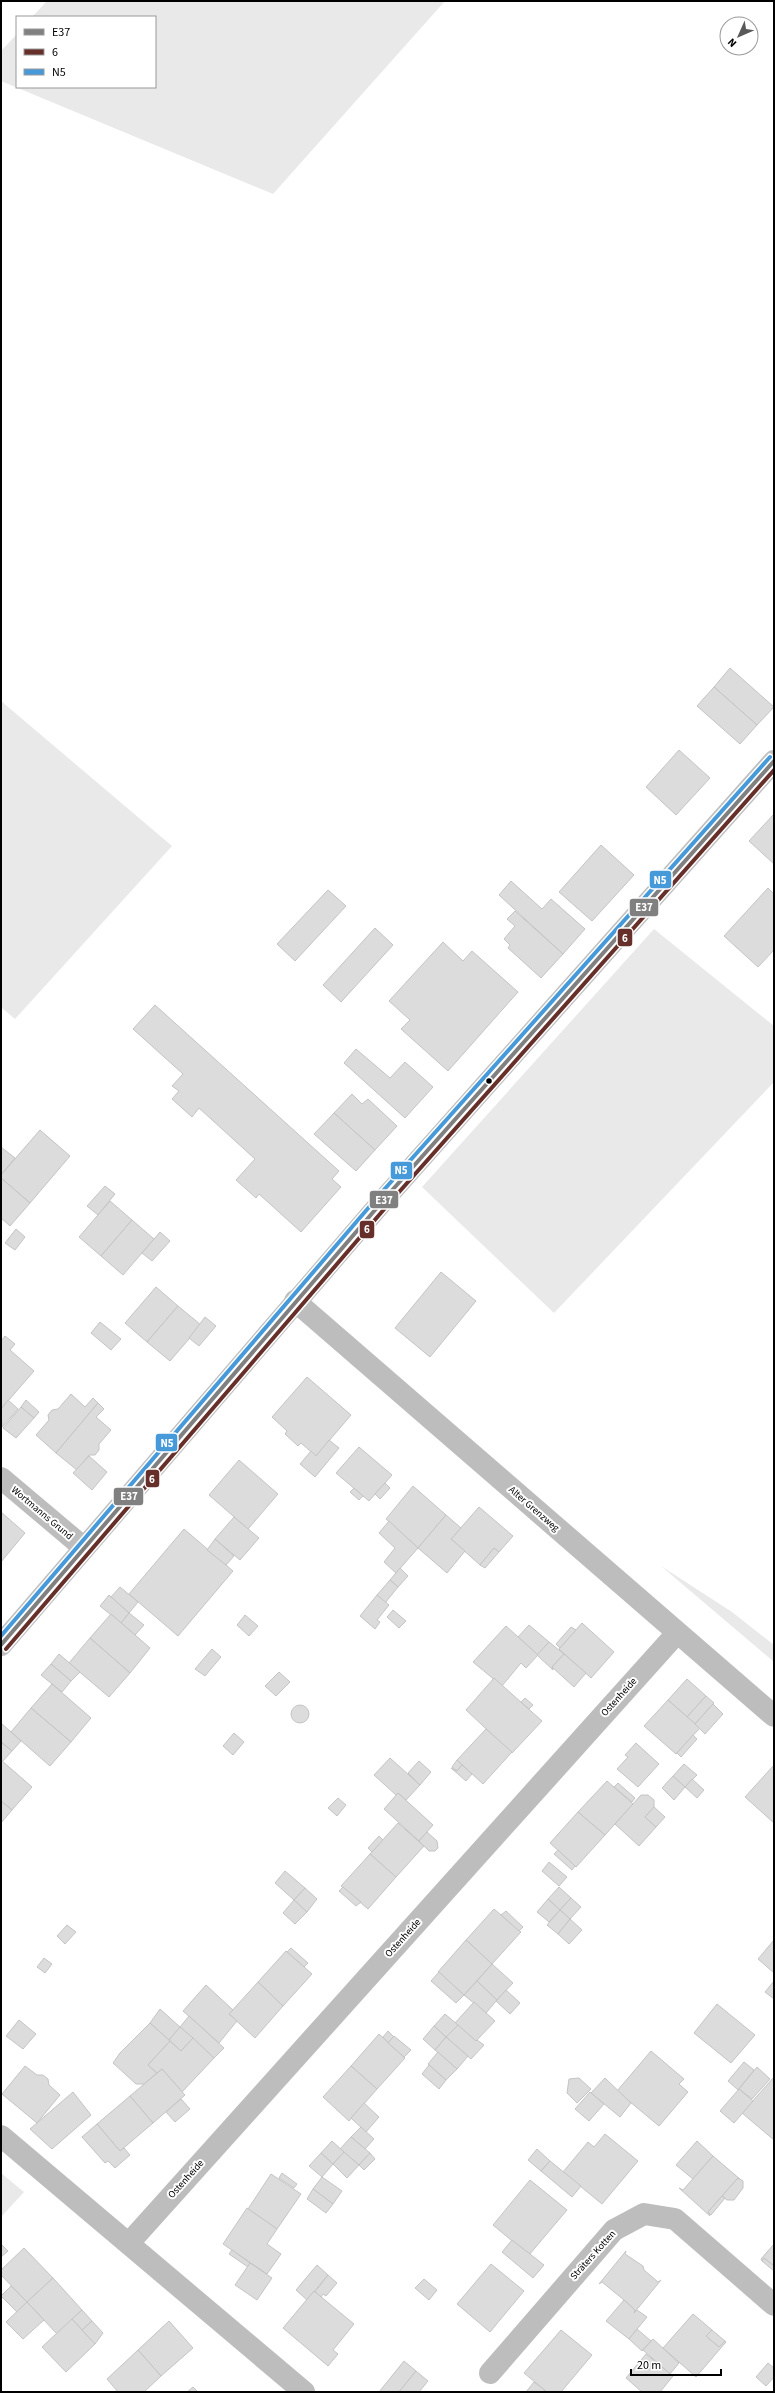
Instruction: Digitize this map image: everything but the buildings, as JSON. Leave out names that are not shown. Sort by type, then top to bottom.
[{"type":"street","points":[[1,1645],[83,1547],[295,1301],[488,1080],[774,761]]},
{"type":"street","name":"Alter Grenzweg","points":[[295,1301],[774,1716]]},
{"type":"street","name":"Wortmanns Grund","points":[[1,1478],[83,1547]]},
{"type":"street","name":"Ostenheide","points":[[129,2243],[677,1633]]},
{"type":"street","points":[[1,2136],[304,2392]]},
{"type":"street","name":"Sträters Kotten","points":[[490,2373],[614,2230],[644,2214],[675,2219],[774,2305]]},
{"type":"shaded area","points":[[47,1],[445,1],[273,194],[18,88],[156,88],[156,16],[33,16]]},
{"type":"shaded area","points":[[16,35],[16,87],[1,81],[1,51]]},
{"type":"shaded area","points":[[1,701],[172,846],[15,1019],[1,1007]]},
{"type":"shaded area","points":[[654,929],[774,1026],[774,1082],[554,1313],[422,1187]]},
{"type":"shaded area","points":[[661,1566],[732,1612],[774,1645],[774,1662]]},
{"type":"shaded area","points":[[1,2173],[24,2192],[1,2217]]},
{"type":"transit line","name":"N5","points":[[1,1636],[382,1192],[770,757]]},
{"type":"transit line","name":"E37","points":[[1,1645],[387,1196],[774,761]]},
{"type":"transit line","name":"6","points":[[6,1649],[392,1200],[774,770]]}]
